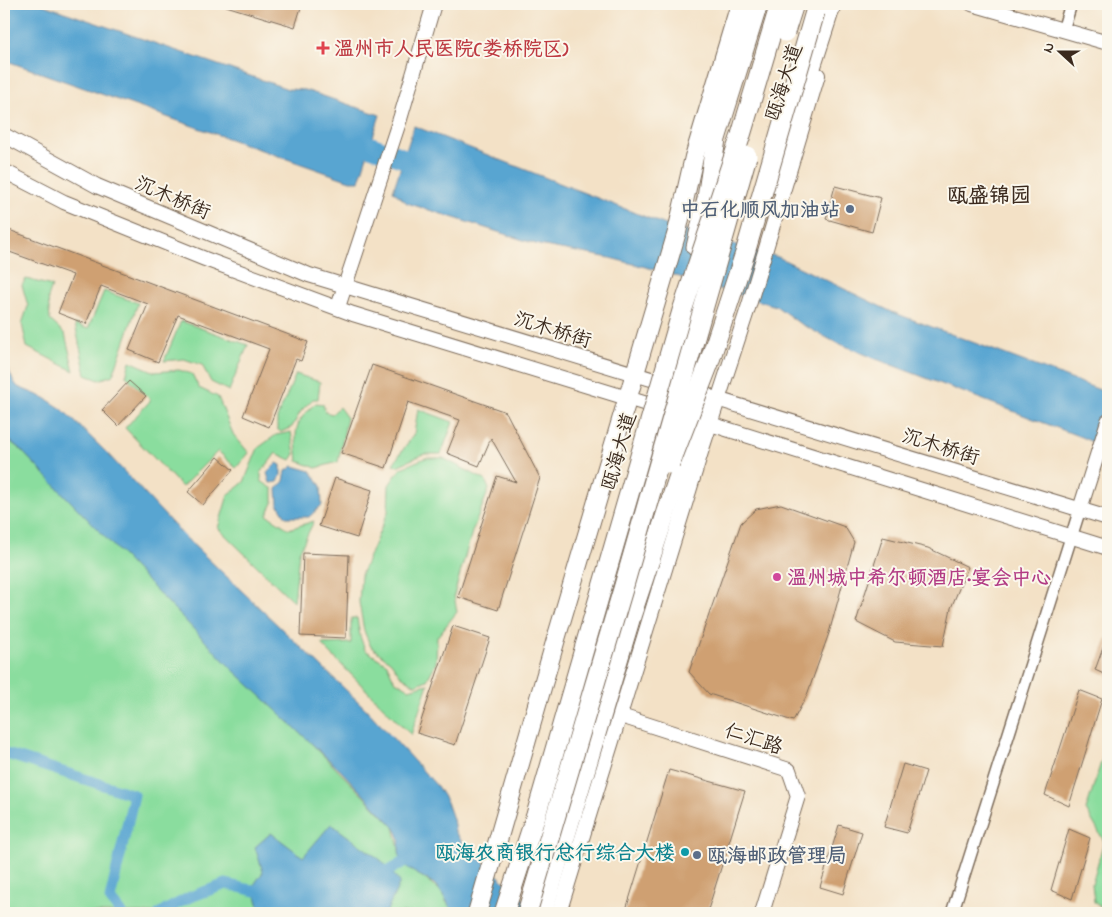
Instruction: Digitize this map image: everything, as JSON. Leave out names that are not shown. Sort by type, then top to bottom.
[{"type":"highway","points":[[682,311],[707,198],[716,139],[758,4]]},
{"type":"highway","name":"瓯海大道","points":[[504,913],[536,815],[682,311],[741,135],[780,4]]},
{"type":"highway","name":"瓯海大道","points":[[527,913],[623,589],[754,130],[794,4]]},
{"type":"highway","points":[[623,589],[708,366],[748,244],[821,6]]},
{"type":"main road","name":"瓯海大道","points":[[477,913],[660,284],[677,232],[694,157],[740,4]]},
{"type":"main road","name":"瓯海大道","points":[[742,306],[750,259],[821,6]]},
{"type":"main road","points":[[543,913],[632,615],[705,422],[742,306]]},
{"type":"street","points":[[338,307],[400,119],[434,4]]},
{"type":"street","points":[[742,306],[767,248],[840,4]]},
{"type":"street","points":[[972,4],[1108,43]]},
{"type":"street","points":[[1063,30],[1071,4]]},
{"type":"street","name":"沉木桥街","points":[[4,135],[97,186],[309,275],[1108,518]]},
{"type":"street","points":[[4,171],[64,202],[205,259],[353,314],[1108,548]]},
{"type":"street","points":[[952,913],[1108,421]]},
{"type":"street","points":[[559,913],[702,449],[705,422]]},
{"type":"street","points":[[632,615],[636,665]]},
{"type":"street","name":"仁汇路","points":[[621,716],[789,770],[798,796],[762,913]]},
{"type":"green space","points":[[26,279],[52,286],[48,298],[50,320],[65,334],[74,371],[27,347],[22,324],[28,306],[22,285]]},
{"type":"green space","points":[[104,291],[138,303],[113,375],[99,380],[86,375],[75,324],[88,329]]},
{"type":"green space","points":[[181,321],[248,345],[229,391],[211,382],[202,365],[184,359],[164,361]]},
{"type":"green space","points":[[130,361],[155,372],[179,370],[192,374],[199,388],[218,397],[233,434],[249,453],[236,468],[218,451],[182,487],[125,428],[151,400],[126,376]]},
{"type":"green space","points":[[296,374],[320,382],[318,399],[313,399],[301,411],[292,427],[281,432],[277,429],[277,418]]},
{"type":"green space","points":[[316,403],[323,404],[325,412],[332,414],[339,407],[347,418],[338,462],[316,468],[298,461],[296,435],[299,423],[308,410]]},
{"type":"green space","points":[[418,409],[453,422],[441,454],[424,454],[397,466],[393,464],[414,434]]},
{"type":"green space","points":[[291,432],[295,454],[291,460],[276,453],[261,473],[261,481],[273,489],[273,503],[267,515],[289,529],[314,521],[299,552],[294,602],[218,528],[228,495],[244,482],[258,448],[276,435]]},
{"type":"green space","points":[[4,437],[20,449],[394,827],[402,862],[441,891],[455,913],[4,913]]},
{"type":"green space","points":[[425,458],[443,458],[485,480],[489,489],[472,532],[454,595],[457,612],[437,637],[436,663],[427,680],[415,685],[400,675],[391,662],[371,647],[364,631],[359,602],[361,575],[388,512],[389,485],[401,468]]},
{"type":"green space","points":[[351,618],[357,618],[365,650],[387,664],[394,680],[409,689],[428,684],[411,735],[321,644],[351,643]]},
{"type":"green space","points":[[1108,740],[1108,913],[1094,902],[1092,884],[1104,841],[1086,810]]},
{"type":"water","points":[[4,4],[41,4],[288,89],[305,90],[380,115],[359,181],[350,181],[4,60]]},
{"type":"water","points":[[414,126],[666,225],[778,257],[892,312],[1108,393],[1108,449],[831,340],[799,323],[776,306],[653,269],[610,258],[539,245],[407,203],[393,191]]},
{"type":"water","points":[[4,360],[18,387],[45,398],[62,409],[105,451],[184,536],[365,708],[437,786],[447,802],[455,832],[465,846],[539,913],[455,913],[434,884],[405,865],[400,858],[399,838],[394,827],[341,771],[231,668],[20,449],[4,436]]},
{"type":"water","points":[[277,463],[281,465],[281,475],[278,482],[270,483],[267,473]]},
{"type":"water","points":[[293,466],[311,471],[321,486],[322,505],[309,517],[286,517],[278,504],[277,489],[284,481],[286,471]]},
{"type":"water","points":[[331,824],[382,861],[400,882],[386,913],[261,913],[253,886],[263,872],[255,847],[271,833],[303,857]]},
{"type":"building","points":[[226,4],[302,4],[295,27],[226,6]]},
{"type":"building","points":[[835,186],[881,198],[872,232],[826,219]]},
{"type":"building","points":[[9,230],[308,342],[301,361],[296,359],[269,427],[243,416],[269,349],[178,315],[158,362],[129,350],[148,304],[101,286],[86,324],[58,313],[73,275],[4,250],[4,232]]},
{"type":"building","points":[[372,365],[506,412],[540,478],[498,610],[458,597],[497,476],[516,482],[491,438],[479,466],[447,453],[460,420],[408,402],[386,468],[341,453]]},
{"type":"building","points":[[129,381],[146,396],[118,426],[102,410]]},
{"type":"building","points":[[218,457],[233,470],[203,505],[188,492]]},
{"type":"building","points":[[335,478],[372,490],[357,538],[319,526]]},
{"type":"building","points":[[781,504],[845,527],[854,542],[829,633],[807,695],[793,721],[709,694],[689,672],[741,523],[756,509]]},
{"type":"building","points":[[883,537],[928,548],[968,567],[951,608],[943,646],[895,642],[856,622]]},
{"type":"building","points":[[303,553],[349,555],[346,638],[300,636]]},
{"type":"building","points":[[453,626],[490,638],[455,745],[417,733]]},
{"type":"building","points":[[1108,637],[1108,676],[1095,670]]},
{"type":"building","points":[[1079,690],[1102,699],[1069,806],[1045,795]]},
{"type":"building","points":[[903,764],[926,771],[907,833],[884,827]]},
{"type":"building","name":"瓯海农商银行总行综合大楼","points":[[669,770],[745,791],[707,913],[625,913]]},
{"type":"building","points":[[839,825],[862,832],[843,894],[820,887]]},
{"type":"building","points":[[1069,829],[1090,838],[1072,899],[1051,890]]},
{"type":"waterway","points":[[345,137],[430,168]]},
{"type":"waterway","points":[[4,753],[134,795],[110,899],[121,913]]},
{"type":"waterway","points":[[376,872],[390,870],[415,855]]},
{"type":"waterway","points":[[160,913],[190,897],[226,884],[255,891],[269,889]]},
{"type":"place","name":"温州市人民医院(娄桥院区)","points":[[323,48]]},
{"type":"place","name":"中石化顺风加油站","points":[[850,209]]},
{"type":"place","name":"温州城中希尔顿酒店·宴会中心","points":[[777,577]]},
{"type":"place","name":"瓯海农商银行总行综合大楼","points":[[685,852]]},
{"type":"place","name":"瓯海邮政管理局","points":[[697,855]]},
{"type":"district","name":"瓯盛锦园","points":[[989,195]]}]
